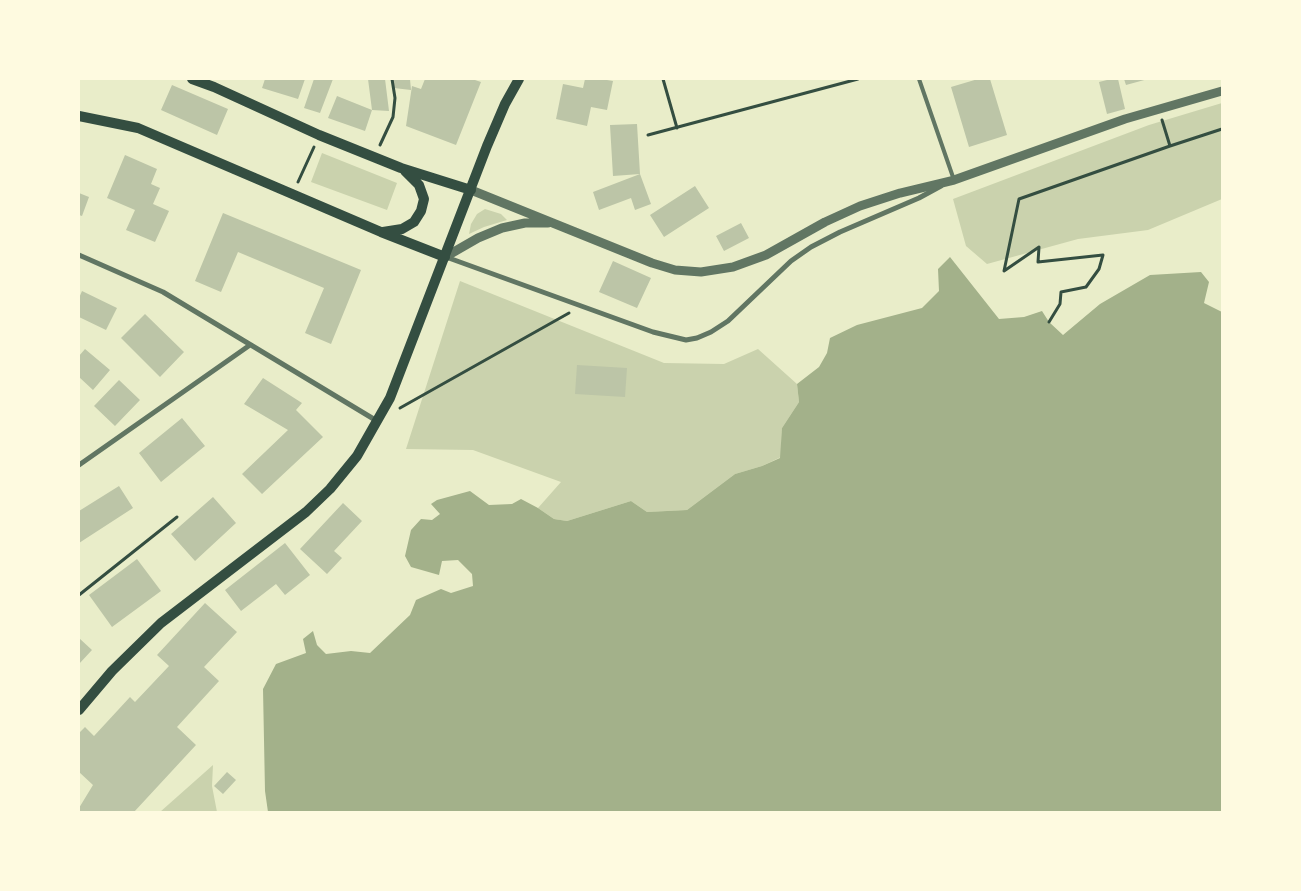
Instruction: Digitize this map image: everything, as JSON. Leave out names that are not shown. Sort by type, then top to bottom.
[{"type":"main road","points":[[192,79],[401,168],[471,190]]},
{"type":"main road","points":[[79,710],[112,671],[161,623],[306,512],[330,489],[356,456],[390,398],[487,146],[505,104],[519,79]]},
{"type":"main road","points":[[79,116],[138,128],[381,232],[445,256]]},
{"type":"main road","points":[[381,232],[402,229],[414,222],[421,211],[424,198],[419,185],[401,168]]},
{"type":"street","points":[[471,190],[652,263],[675,270],[701,272],[733,267],[766,255],[825,222],[860,206],[900,193],[954,180],[1125,119],[1222,91]]},
{"type":"street","points":[[445,256],[652,332],[686,340],[711,332],[728,320],[790,261],[811,247],[954,180]]},
{"type":"street","points":[[445,256],[478,238],[502,228],[525,223],[551,222]]},
{"type":"street","points":[[79,255],[163,292],[377,421]]},
{"type":"street","points":[[79,465],[250,344]]},
{"type":"lane","points":[[919,79],[954,180]]},
{"type":"path","points":[[375,157],[393,117],[395,98],[392,79]]},
{"type":"path","points":[[663,79],[677,128]]},
{"type":"path","points":[[648,135],[858,79]]},
{"type":"path","points":[[1049,322],[1060,304],[1061,292],[1086,287],[1099,269],[1103,254],[1038,262],[1039,247],[1004,271],[1019,199],[1222,129]]},
{"type":"path","points":[[292,194],[320,135]]},
{"type":"path","points":[[377,421],[572,311]]},
{"type":"path","points":[[79,595],[177,517]]},
{"type":"shaded area","points":[[1222,103],[1222,199],[1148,230],[1078,239],[987,264],[966,246],[953,199],[1149,125]]},
{"type":"shaded area","points":[[322,153],[397,183],[387,210],[311,182]]},
{"type":"shaded area","points":[[485,209],[501,214],[507,220],[469,234],[471,224],[477,214]]},
{"type":"shaded area","points":[[950,257],[999,319],[1024,317],[1042,311],[1049,322],[1063,335],[1100,304],[1150,275],[1201,272],[1209,282],[1204,303],[1222,312],[1222,812],[268,812],[265,791],[263,689],[276,664],[306,653],[303,639],[313,631],[317,645],[326,654],[351,651],[370,653],[410,615],[416,600],[441,589],[451,593],[473,586],[472,574],[458,560],[442,561],[439,575],[411,567],[405,556],[411,530],[421,519],[432,520],[440,514],[431,504],[437,500],[470,491],[489,505],[512,504],[521,499],[554,519],[567,521],[631,501],[647,512],[687,510],[735,474],[762,466],[780,458],[782,428],[799,402],[797,384],[819,367],[827,353],[830,338],[857,325],[922,308],[939,291],[938,269]]},
{"type":"shaded area","points":[[460,281],[664,363],[724,364],[758,349],[797,384],[799,402],[782,428],[781,457],[762,466],[735,474],[687,510],[647,512],[631,501],[567,521],[554,519],[538,508],[561,482],[473,450],[406,449]]},
{"type":"shaded area","points":[[213,765],[212,786],[217,812],[160,812]]},
{"type":"building","points":[[265,79],[305,79],[298,99],[262,88]]},
{"type":"building","points":[[314,79],[333,79],[320,113],[304,108]]},
{"type":"building","points":[[368,79],[385,79],[389,111],[372,110]]},
{"type":"building","points":[[393,79],[410,79],[411,90],[394,88]]},
{"type":"building","points":[[425,79],[472,79],[481,82],[456,145],[406,126],[412,86],[421,89]]},
{"type":"building","points":[[585,79],[613,81],[607,110],[591,107],[587,126],[556,119],[563,84],[583,88]]},
{"type":"building","points":[[978,79],[990,79],[1007,135],[969,147],[951,87]]},
{"type":"building","points":[[1118,79],[1125,109],[1107,114],[1099,82]]},
{"type":"building","points":[[1124,79],[1148,79],[1126,85]]},
{"type":"building","points":[[172,85],[228,109],[217,135],[161,110]]},
{"type":"building","points":[[337,96],[372,110],[365,131],[328,118]]},
{"type":"building","points":[[637,124],[640,174],[613,176],[610,125]]},
{"type":"building","points":[[125,155],[157,169],[151,184],[160,188],[153,204],[169,211],[155,242],[126,230],[135,210],[107,198]]},
{"type":"building","points":[[640,174],[651,204],[635,210],[631,198],[599,210],[593,192]]},
{"type":"building","points":[[695,186],[709,208],[664,237],[650,215]]},
{"type":"building","points":[[79,193],[89,197],[82,216],[79,215]]},
{"type":"building","points":[[223,213],[361,270],[331,344],[305,333],[324,288],[238,252],[221,292],[195,281]]},
{"type":"building","points":[[741,223],[749,238],[724,251],[716,236]]},
{"type":"building","points":[[613,261],[651,278],[637,308],[599,292]]},
{"type":"building","points":[[82,291],[117,308],[106,330],[79,317],[79,298]]},
{"type":"building","points":[[145,314],[184,352],[160,377],[121,338]]},
{"type":"building","points":[[85,349],[110,370],[93,390],[79,377],[79,356]]},
{"type":"building","points":[[577,365],[627,368],[625,397],[575,394]]},
{"type":"building","points":[[263,378],[302,403],[296,410],[323,437],[262,494],[242,474],[288,430],[244,404]]},
{"type":"building","points":[[119,380],[140,400],[115,426],[94,406]]},
{"type":"building","points":[[182,418],[205,446],[161,482],[139,453]]},
{"type":"building","points":[[119,486],[133,508],[79,543],[79,511]]},
{"type":"building","points":[[213,497],[236,523],[195,561],[171,534]]},
{"type":"building","points":[[343,503],[362,521],[334,551],[342,558],[327,574],[300,549]]},
{"type":"building","points":[[285,543],[310,575],[285,595],[276,584],[241,611],[225,590]]},
{"type":"building","points":[[137,559],[161,591],[112,627],[89,595]]},
{"type":"building","points":[[205,603],[237,632],[204,667],[219,681],[177,727],[196,745],[134,812],[79,812],[79,808],[93,785],[79,772],[79,733],[85,727],[94,736],[130,697],[135,702],[169,666],[157,655]]},
{"type":"building","points":[[79,638],[92,650],[79,664]]},
{"type":"building","points":[[227,772],[236,780],[223,794],[214,786]]}]
